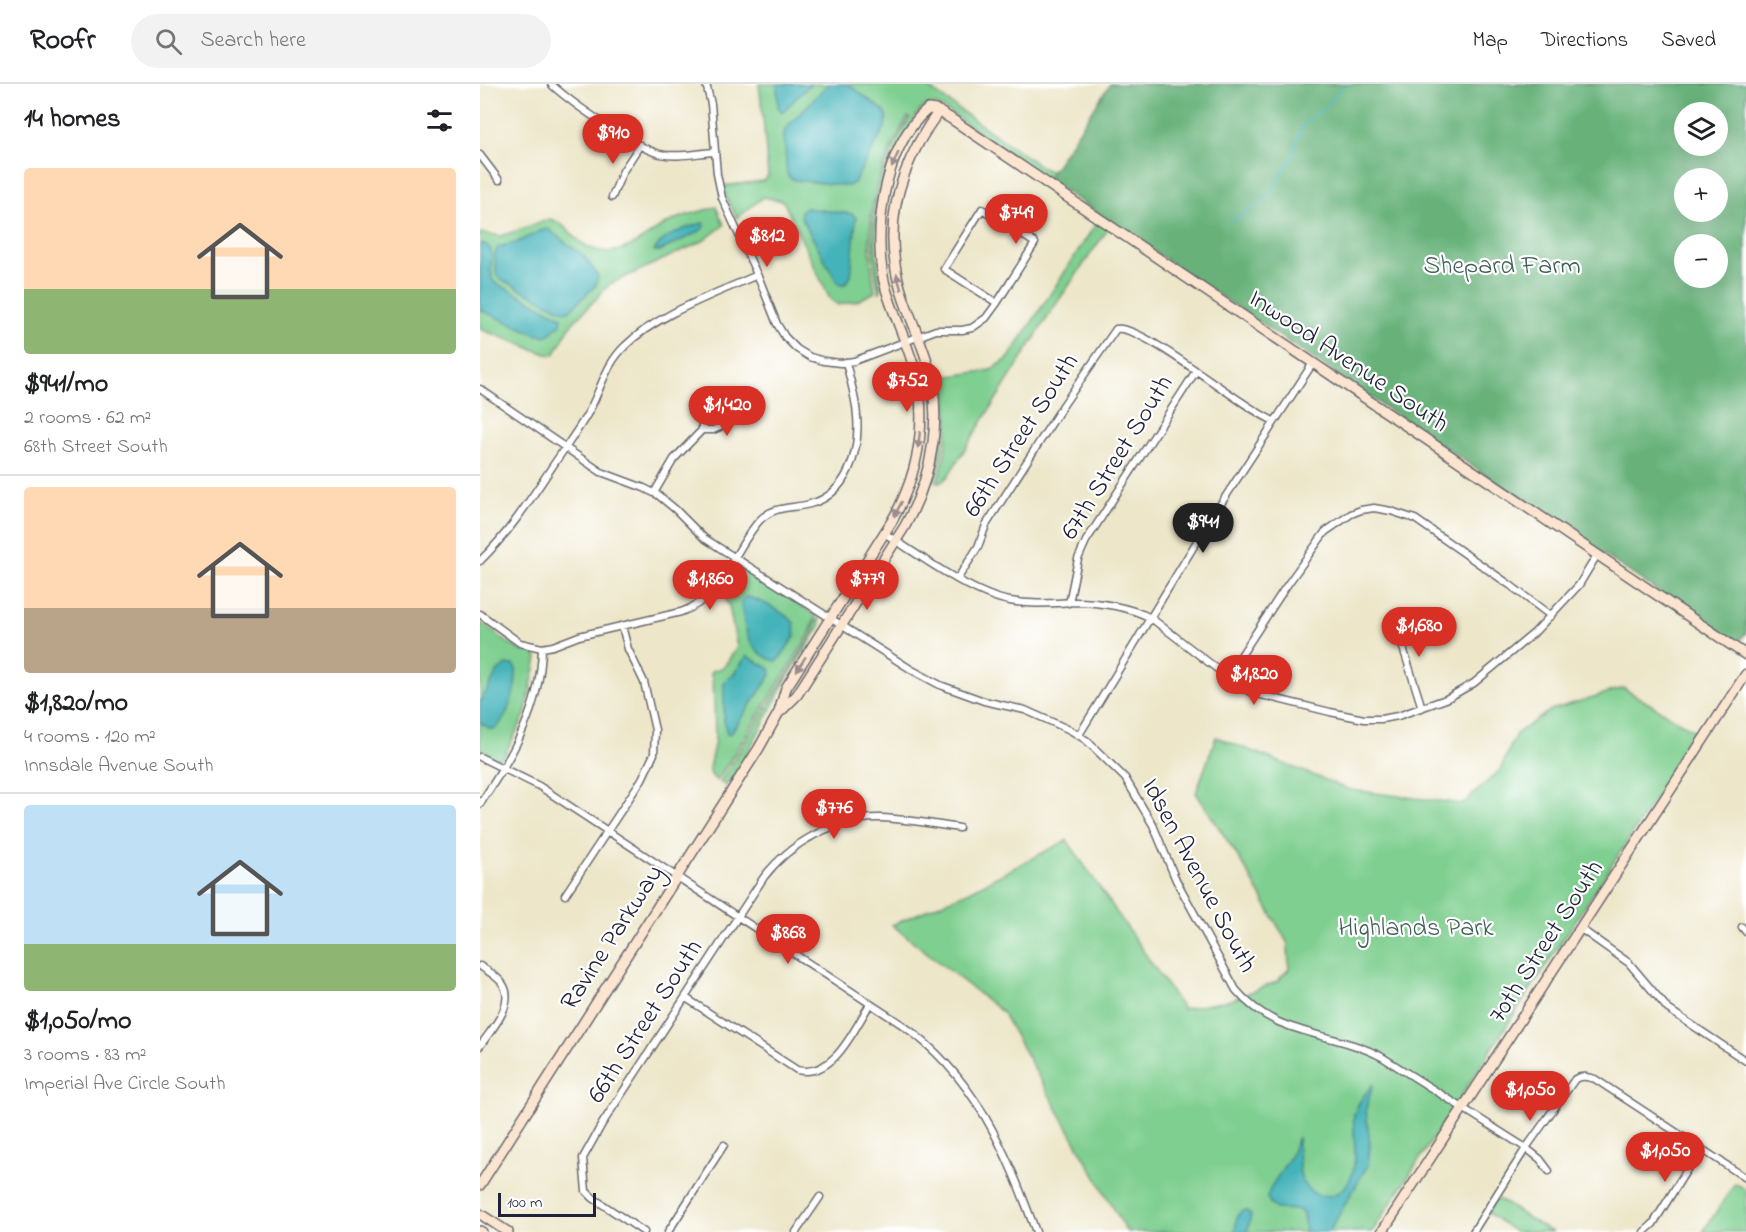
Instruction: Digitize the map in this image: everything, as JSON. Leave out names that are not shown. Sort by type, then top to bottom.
[{"type":"street","points":[[551,84],[571,101],[640,145],[664,155],[715,152]]},
{"type":"street","points":[[706,84],[711,104],[717,177],[723,201],[777,324],[791,344],[818,360],[846,362],[860,359],[936,330],[972,328],[986,318],[997,303],[1035,243],[982,209],[944,269],[997,303]]},
{"type":"street","name":"Ravine Parkway","points":[[480,1185],[759,748],[779,712],[786,688],[884,533],[907,489],[920,439],[919,391],[906,342],[892,308],[884,277],[880,242],[881,216],[885,189],[894,162],[911,129],[926,111],[932,109],[939,111],[917,144],[906,167],[893,220],[897,277],[929,369],[934,396],[933,445],[930,464],[921,493],[909,519],[797,695],[779,712]]},
{"type":"street","name":"Inwood Avenue South","points":[[939,111],[1746,655]]},
{"type":"street","points":[[612,197],[623,171],[640,145]]},
{"type":"street","points":[[480,155],[499,180]]},
{"type":"street","points":[[480,561],[513,525],[591,406],[609,366],[631,340],[660,320],[757,275]]},
{"type":"street","name":"66th Street South","points":[[958,578],[978,547],[986,525],[1116,329],[1129,330],[1152,342],[1196,371]]},
{"type":"street","points":[[480,614],[519,642],[542,648],[579,636],[678,613],[696,606],[712,592],[757,524],[765,516],[780,508],[803,506],[819,501],[832,493],[844,480],[854,455],[858,427],[846,362]]},
{"type":"street","points":[[1079,735],[1204,528],[1313,363]]},
{"type":"street","points":[[1196,371],[1274,422]]},
{"type":"street","name":"67th Street South","points":[[1069,603],[1078,559],[1086,541],[1196,371]]},
{"type":"street","name":"Idsen Avenue South","points":[[480,389],[608,476],[654,493],[673,506],[702,537],[829,619],[940,685],[984,701],[1025,710],[1079,735],[1125,778],[1141,802],[1176,880],[1236,990],[1249,1006],[1281,1024],[1360,1046],[1382,1057],[1526,1148],[1540,1159],[1549,1171]]},
{"type":"street","points":[[654,493],[674,459],[702,430]]},
{"type":"street","points":[[1227,677],[1325,532],[1351,514],[1365,509],[1391,511],[1414,519],[1551,616]]},
{"type":"street","points":[[884,533],[984,594],[1010,601],[1126,608],[1151,618],[1242,688],[1287,703],[1364,719],[1381,719],[1422,708],[1446,699],[1474,683],[1551,616],[1579,585],[1597,555]]},
{"type":"street","points":[[1393,616],[1422,708]]},
{"type":"street","points":[[565,895],[648,769],[655,745],[654,725],[644,682],[628,649],[622,626]]},
{"type":"street","points":[[480,804],[530,714],[538,681],[542,648]]},
{"type":"street","name":"70th Street South","points":[[1382,1232],[1746,674]]},
{"type":"street","points":[[480,757],[535,784],[922,1040],[962,1081],[991,1125],[1036,1232]]},
{"type":"street","name":"66th Street South","points":[[644,1232],[586,1191],[583,1158],[736,917],[764,877],[784,855],[802,842],[834,827],[878,818],[959,828]]},
{"type":"street","points":[[1581,929],[1629,963],[1668,1009],[1746,1061]]},
{"type":"street","points":[[480,966],[502,982],[507,996],[505,1007],[480,1046]]},
{"type":"street","points":[[686,998],[797,1070],[807,1072],[827,1065],[844,1045],[870,1004]]},
{"type":"street","points":[[1473,1232],[1526,1148],[1575,1079],[1588,1077],[1614,1092],[1746,1178]]},
{"type":"street","points":[[668,1232],[724,1145]]},
{"type":"street","points":[[1644,1232],[1653,1224],[1701,1148]]},
{"type":"street","points":[[796,1232],[820,1197]]},
{"type":"street","points":[[480,1214],[508,1232]]},
{"type":"green space","points":[[759,84],[923,84],[1041,167],[1049,171],[1054,168],[1047,179],[943,108],[934,105],[924,107],[915,117],[878,206],[876,243],[881,291],[879,292],[873,245],[876,202],[888,160],[910,118],[908,117],[886,159],[874,201],[870,244],[875,292],[857,301],[838,305],[830,299],[783,201],[763,197],[737,218],[727,199],[723,186],[763,181],[768,176]]},
{"type":"green space","name":"Shepard Farm","points":[[1110,84],[1746,84],[1746,633],[1736,644],[1047,179]]},
{"type":"green space","points":[[716,207],[724,225],[703,241],[610,284],[571,325],[554,355],[480,329],[480,233],[501,236],[550,219],[562,225],[583,244],[608,252],[628,247],[676,219]]},
{"type":"green space","points":[[1097,222],[1108,229],[1054,307],[948,476],[943,481],[937,482],[948,430],[944,377],[991,370],[1008,359]]},
{"type":"green space","points":[[937,378],[941,378],[943,391],[945,430],[934,481],[929,480],[938,429]]},
{"type":"green space","points":[[740,567],[816,615],[809,635],[717,781],[711,775],[709,768],[715,741],[711,673],[724,667],[737,647],[729,606],[722,593]]},
{"type":"green space","points":[[819,618],[820,626],[786,680],[754,741],[726,786],[720,782],[811,636]]},
{"type":"green space","points":[[480,622],[523,652],[526,650],[533,652],[537,658],[525,715],[504,756],[497,759],[480,751]]},
{"type":"green space","name":"Highlands Park","points":[[1623,688],[1698,733],[1372,1232],[1127,1232],[1002,1012],[892,925],[970,891],[1067,840],[1183,1009],[1231,1000],[1276,982],[1289,969],[1288,944],[1244,866],[1196,793],[1216,737],[1351,790],[1463,804],[1500,770],[1516,734],[1551,710]]},
{"type":"green space","points":[[1735,1183],[1746,1190],[1746,1232],[1703,1232]]},
{"type":"green space","points":[[1496,1198],[1553,1232],[1515,1232],[1487,1212]]},
{"type":"water","points":[[777,84],[811,84],[782,112],[778,107]]},
{"type":"water","points":[[828,84],[848,84],[884,111],[887,116],[885,127],[854,183],[848,186],[795,180],[787,174],[785,129]]},
{"type":"water","points":[[805,208],[852,214],[856,217],[851,276],[845,284],[837,282],[801,217],[801,211]]},
{"type":"water","points":[[703,223],[705,226],[700,231],[660,251],[654,251],[662,241],[669,237]]},
{"type":"water","points":[[548,229],[585,257],[598,276],[596,285],[569,311],[561,310],[500,279],[496,274],[495,254],[498,247],[516,243]]},
{"type":"water","points":[[480,243],[487,245],[492,253],[491,271],[494,282],[562,317],[561,324],[547,336],[538,335],[480,310]]},
{"type":"water","points":[[745,597],[771,607],[794,623],[795,636],[778,661],[764,656],[749,639],[741,603]]},
{"type":"water","points":[[747,656],[770,669],[771,675],[731,733],[727,734],[724,721],[724,682],[733,675]]},
{"type":"water","points":[[507,665],[513,665],[516,669],[513,693],[500,724],[495,729],[490,729],[480,722],[480,703],[498,671]]},
{"type":"water","points":[[1373,1084],[1366,1109],[1370,1146],[1368,1165],[1329,1232],[1305,1232],[1303,1213],[1298,1210],[1276,1209],[1270,1203],[1267,1197],[1271,1187],[1290,1157],[1298,1137],[1301,1177],[1309,1190],[1323,1196],[1336,1193],[1346,1185],[1354,1166],[1355,1111]]},
{"type":"water","points":[[1241,1211],[1247,1211],[1251,1215],[1247,1232],[1235,1232],[1237,1217]]},
{"type":"waterway","points":[[1232,221],[1274,190],[1293,156],[1304,124],[1326,107],[1344,84]]}]
